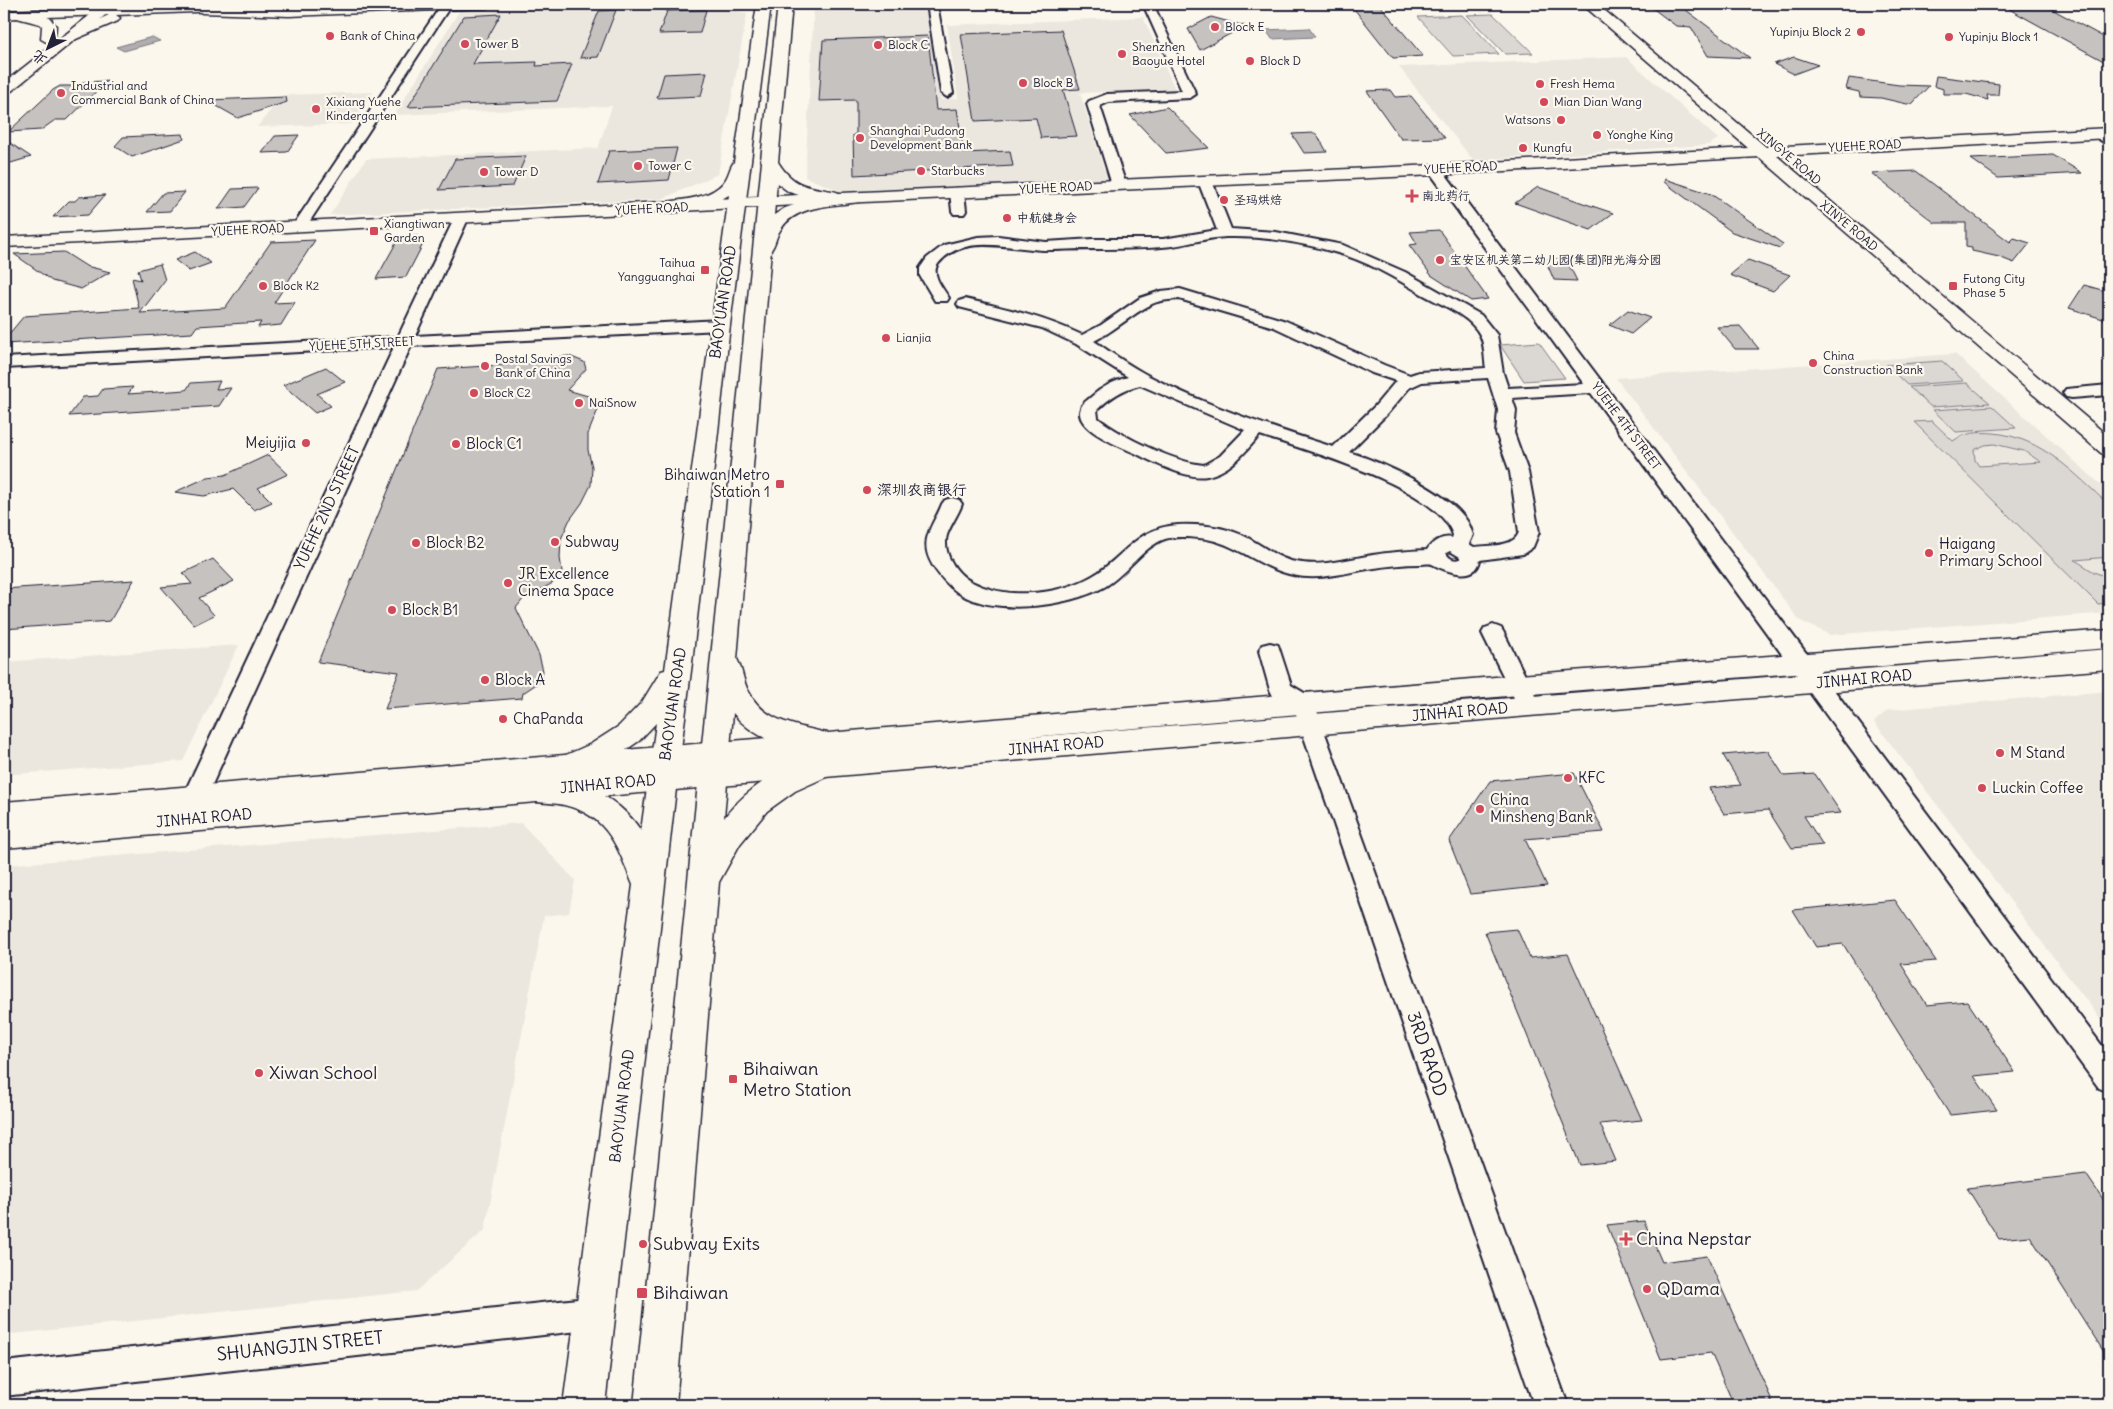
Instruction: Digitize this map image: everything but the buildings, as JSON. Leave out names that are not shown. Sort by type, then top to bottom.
[{"type":"main road","points":[[7,10],[28,4]]},
{"type":"main road","points":[[7,10],[57,4]]},
{"type":"main road","points":[[69,38],[111,19],[169,9],[299,4]]},
{"type":"main road","points":[[7,10],[97,8],[289,12],[487,4]]},
{"type":"main road","points":[[750,4],[760,12],[762,22]]},
{"type":"main road","name":"BAOYUAN ROAD","points":[[584,1405],[679,663],[720,325],[764,4]]},
{"type":"main road","points":[[655,1405],[713,765],[763,250],[769,160],[786,4]]},
{"type":"main road","points":[[784,21],[798,4]]},
{"type":"main road","name":"XINYE ROAD","points":[[1589,4],[2109,448]]},
{"type":"main road","name":"XINGYE ROAD","points":[[1606,4],[2018,348]]},
{"type":"main road","points":[[4,90],[69,38],[97,8]]},
{"type":"main road","points":[[4,74],[48,39],[97,8]]},
{"type":"main road","points":[[7,10],[45,21],[49,26],[48,39]]},
{"type":"main road","name":"YUEHE ROAD","points":[[4,242],[299,228],[736,203],[1435,170],[1781,150],[2105,136]]},
{"type":"main road","points":[[661,208],[697,202],[720,192],[728,187],[735,178],[743,157]]},
{"type":"main road","points":[[769,160],[782,180],[798,191],[810,194],[858,197]]},
{"type":"main road","points":[[763,250],[775,224],[793,211],[825,202],[858,197]]},
{"type":"main road","points":[[661,208],[693,210],[714,217],[722,223],[731,244]]},
{"type":"main road","points":[[2056,380],[2087,406]]},
{"type":"main road","name":"JINHAI ROAD","points":[[4,836],[536,791],[664,769],[1809,672],[2109,639]]},
{"type":"main road","points":[[726,645],[729,678],[738,700],[752,716],[768,727],[826,754]]},
{"type":"main road","name":"JINHAI ROAD","points":[[1809,672],[2109,659]]},
{"type":"main road","points":[[567,768],[605,752],[640,724],[662,697],[679,663]]},
{"type":"main road","points":[[702,895],[716,856],[728,836],[741,820],[777,787],[826,754]]},
{"type":"main road","name":"JINHAI ROAD","points":[[4,814],[567,768],[664,769]]},
{"type":"main road","points":[[536,791],[567,793],[597,805],[610,814],[623,827],[634,844],[650,889]]},
{"type":"street","points":[[932,4],[946,93]]},
{"type":"street","points":[[1119,185],[1094,104],[1106,98],[1190,94],[1148,4]]},
{"type":"street","points":[[299,228],[446,5]]},
{"type":"street","name":"YUEHE 4TH STREET","points":[[1435,170],[2109,1078]]},
{"type":"street","points":[[1205,181],[1225,232]]},
{"type":"street","points":[[957,192],[959,210]]},
{"type":"street","name":"YUEHE 2ND STREET","points":[[194,798],[462,219]]},
{"type":"street","points":[[952,504],[936,541],[938,559],[952,577],[966,588],[982,596],[999,600],[1026,599],[1068,593],[1098,582],[1118,569],[1154,536],[1163,533],[1207,532],[1224,535],[1274,563],[1294,569],[1317,571],[1393,559],[1437,557],[1445,564],[1456,567],[1464,566],[1470,562],[1464,550],[1463,535],[1459,523],[1445,509],[1415,488],[1337,452],[1256,428],[1142,379],[1082,342],[1048,325],[1006,313],[951,306],[928,276],[928,268],[939,254],[948,248],[964,243],[998,240],[1046,246],[1093,243],[1144,244],[1163,243],[1225,232],[1276,236],[1338,248],[1367,259],[1450,302],[1475,318],[1490,335],[1496,373],[1507,410],[1505,433],[1520,472],[1529,532],[1526,542],[1516,549],[1464,550]]},
{"type":"street","points":[[1082,342],[1107,328],[1146,301],[1161,296],[1180,294],[1280,324],[1378,369],[1409,380]]},
{"type":"street","name":"YUEHE 5TH STREET","points":[[4,363],[720,325]]},
{"type":"street","points":[[1337,452],[1409,380],[1419,377],[1496,373]]},
{"type":"street","points":[[1142,379],[1122,384],[1107,391],[1089,408],[1088,415],[1091,422],[1103,430],[1177,466],[1192,471],[1215,468],[1224,463],[1256,428]]},
{"type":"street","points":[[1502,393],[1598,388]]},
{"type":"street","points":[[2072,393],[2109,390]]},
{"type":"street","points":[[1493,633],[1524,695]]},
{"type":"street","points":[[1270,651],[1281,690],[1307,714]]},
{"type":"street","name":"3RD RAOD","points":[[1307,714],[1551,1405]]},
{"type":"street","name":"SHUANGJIN STREET","points":[[4,1379],[596,1313]]},
{"type":"shaded area","points":[[635,4],[719,4],[747,14],[718,174],[662,199],[330,215],[366,159],[598,148],[612,106],[394,115],[460,10]]},
{"type":"shaded area","points":[[929,4],[941,100],[958,98],[947,25],[1143,17],[1175,89],[1080,93],[1107,179],[843,192],[805,177],[814,5]]},
{"type":"shaded area","points":[[1493,14],[1533,53],[1505,54],[1467,15]]},
{"type":"shaded area","points":[[1462,15],[1499,54],[1453,56],[1418,17]]},
{"type":"shaded area","points":[[1309,28],[1315,37],[1272,39],[1266,30]]},
{"type":"shaded area","points":[[152,37],[160,41],[124,51],[116,47]]},
{"type":"shaded area","points":[[1626,57],[1718,139],[1708,145],[1473,160],[1399,67]]},
{"type":"shaded area","name":"Xixiang Yuehe Kindergarten","points":[[373,92],[351,124],[257,127],[283,95]]},
{"type":"shaded area","points":[[1539,342],[1565,378],[1524,381],[1500,345]]},
{"type":"shaded area","name":"Haigang Primary School","points":[[1955,354],[2109,492],[2109,613],[1830,635],[1799,620],[1616,378]]},
{"type":"shaded area","points":[[1942,361],[1964,381],[1907,385],[1886,365]]},
{"type":"shaded area","points":[[1967,383],[1990,403],[1931,407],[1909,387]]},
{"type":"shaded area","points":[[1992,406],[2016,428],[1956,432],[1933,410]]},
{"type":"shaded area","points":[[1932,421],[1953,441],[1967,434],[1978,433],[2012,436],[2043,450],[2084,481],[2109,505],[2109,557],[2075,560],[2094,572],[2109,578],[2109,591],[2107,591],[2109,593],[2109,603],[2098,604],[1914,422]],"holes":[[[1994,444],[2024,451],[2041,462],[1979,466],[1975,460],[1974,450],[1985,445]]]},
{"type":"shaded area","points":[[239,645],[183,761],[4,775],[4,662]]},
{"type":"shaded area","points":[[2109,691],[2109,1030],[1874,722],[1888,710]]},
{"type":"shaded area","name":"Xiwan School","points":[[521,823],[575,880],[569,913],[544,916],[485,1230],[416,1291],[4,1335],[4,865]]},
{"type":"place","name":"Block E","points":[[1215,27]]},
{"type":"place","name":"Yupinju Block 2","points":[[1861,32]]},
{"type":"place","name":"Bank of China","points":[[330,36]]},
{"type":"place","name":"Yupinju Block 1","points":[[1949,37]]},
{"type":"place","name":"Tower B","points":[[465,44]]},
{"type":"place","name":"Block C","points":[[878,45]]},
{"type":"place","name":"Shenzhen Baoyue Hotel","points":[[1122,54]]},
{"type":"place","name":"Block D","points":[[1250,61]]},
{"type":"place","name":"Block B","points":[[1023,83]]},
{"type":"place","name":"Fresh Hema","points":[[1540,84]]},
{"type":"place","name":"Industrial and Commercial Bank of China","points":[[61,93]]},
{"type":"place","name":"Mian Dian Wang","points":[[1544,102]]},
{"type":"place","name":"Xixiang Yuehe Kindergarten","points":[[316,109]]},
{"type":"place","name":"Watsons","points":[[1561,120]]},
{"type":"place","name":"Yonghe King","points":[[1597,135]]},
{"type":"place","name":"Shanghai Pudong Development Bank","points":[[860,138]]},
{"type":"place","name":"Kungfu","points":[[1523,148]]},
{"type":"place","name":"Tower C","points":[[638,166]]},
{"type":"place","name":"Starbucks","points":[[921,171]]},
{"type":"place","name":"Tower D","points":[[484,172]]},
{"type":"place","name":"南北药行","points":[[1412,196]]},
{"type":"place","name":"圣玛烘焙","points":[[1224,200]]},
{"type":"place","name":"中航健身会","points":[[1007,218]]},
{"type":"place","name":"Xiangtiwan Garden","points":[[374,231]]},
{"type":"place","name":"宝安区机关第二幼儿园(集团)阳光海分园","points":[[1440,260]]},
{"type":"place","name":"Taihua Yangguanghai","points":[[705,270]]},
{"type":"place","name":"Block K2","points":[[263,286]]},
{"type":"place","name":"Futong City Phase 5","points":[[1953,286]]},
{"type":"place","name":"Lianjia","points":[[886,338]]},
{"type":"place","name":"China Construction Bank","points":[[1813,363]]},
{"type":"place","name":"Postal Savings Bank of China","points":[[485,366]]},
{"type":"place","name":"Block C2","points":[[474,393]]},
{"type":"place","name":"NaiSnow","points":[[579,403]]},
{"type":"place","name":"Meiyijia","points":[[306,443]]},
{"type":"place","name":"Block C1","points":[[456,444]]},
{"type":"place","name":"Bihaiwan Metro Station 1","points":[[780,484]]},
{"type":"place","name":"深圳农商银行","points":[[867,490]]},
{"type":"place","name":"Subway","points":[[555,542]]},
{"type":"place","name":"Block B2","points":[[416,543]]},
{"type":"place","name":"Haigang Primary School","points":[[1929,553]]},
{"type":"place","name":"JR Excellence Cinema Space","points":[[508,583]]},
{"type":"place","name":"Block B1","points":[[392,610]]},
{"type":"place","name":"Block A","points":[[485,680]]},
{"type":"place","name":"ChaPanda","points":[[503,719]]},
{"type":"place","name":"M Stand","points":[[2000,753]]},
{"type":"place","name":"KFC","points":[[1568,778]]},
{"type":"place","name":"Luckin Coffee","points":[[1982,788]]},
{"type":"place","name":"China Minsheng Bank","points":[[1480,809]]},
{"type":"place","name":"Xiwan School","points":[[259,1073]]},
{"type":"place","name":"Bihaiwan Metro Station","points":[[733,1079]]},
{"type":"place","name":"China Nepstar","points":[[1626,1239]]},
{"type":"place","name":"Subway Exits","points":[[643,1244]]},
{"type":"place","name":"QDama","points":[[1647,1289]]},
{"type":"place","name":"Bihaiwan","points":[[642,1293]]}]
